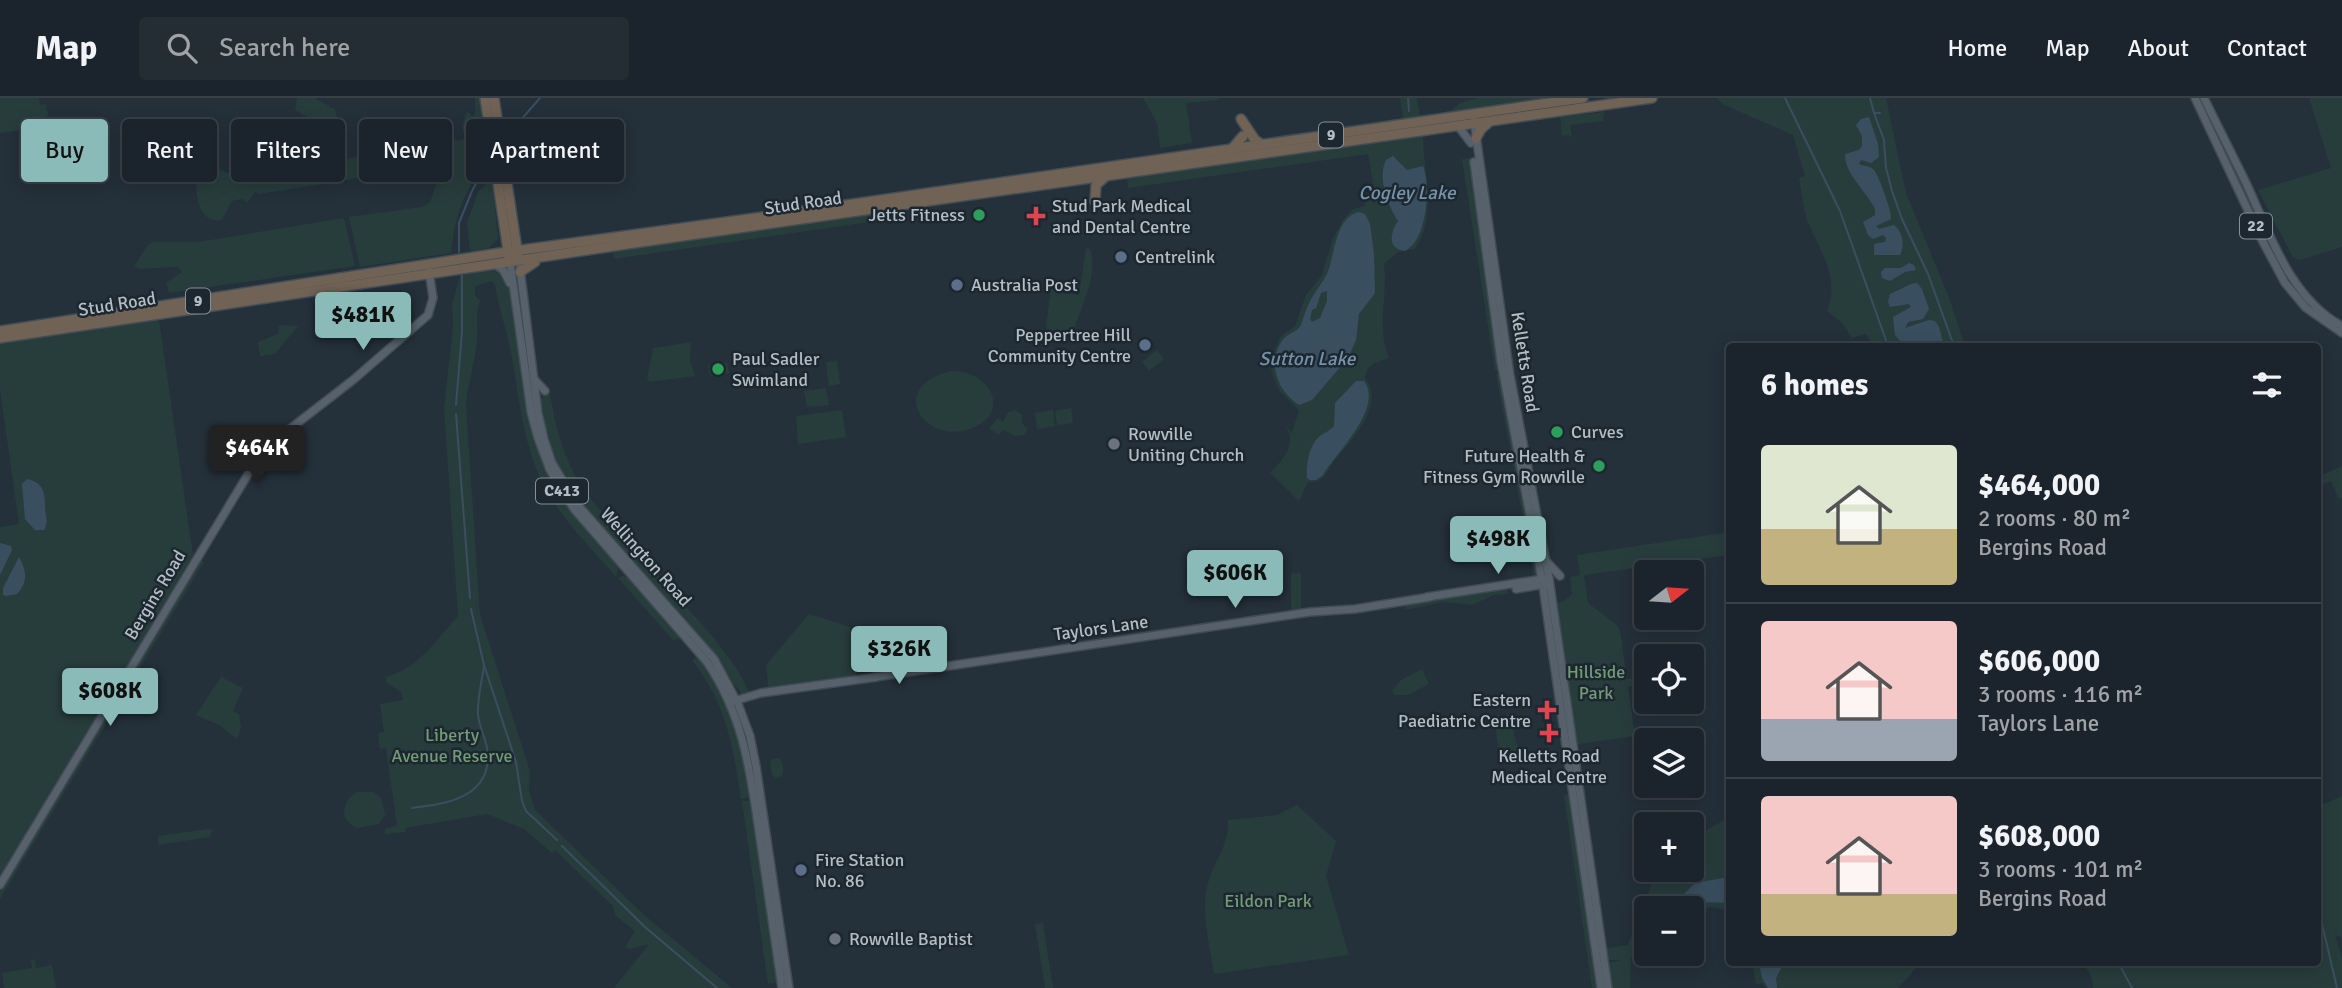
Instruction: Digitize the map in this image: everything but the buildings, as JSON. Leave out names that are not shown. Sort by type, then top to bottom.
[{"type":"highway","name":"Wellington Road","points":[[485,98],[489,119]]},
{"type":"highway","name":"Wellington Road","points":[[494,98],[496,119]]},
{"type":"highway","name":"Stud Road","points":[[0,331],[462,258],[1231,149],[1471,119],[1583,98]]},
{"type":"highway","name":"Stud Road","points":[[0,338],[1110,174],[1458,126],[1471,119],[1490,121],[1653,98]]},
{"type":"highway","points":[[1241,119],[1255,139],[1263,145]]},
{"type":"highway","points":[[1474,140],[1490,121]]},
{"type":"highway","points":[[1231,149],[1243,136]]},
{"type":"highway","points":[[1076,180],[1083,184],[1092,196],[1097,183],[1110,174]]},
{"type":"highway","name":"Wellington Road","points":[[501,182],[505,235],[512,251]]},
{"type":"highway","name":"Wellington Road","points":[[503,182],[511,211],[514,261]]},
{"type":"highway","points":[[969,187],[1004,187],[1009,190]]},
{"type":"highway","points":[[511,211],[520,236],[531,248]]},
{"type":"highway","points":[[462,258],[500,246],[505,235]]},
{"type":"highway","points":[[520,272],[530,263],[545,257]]},
{"type":"main road","name":"22","points":[[2195,98],[2267,251],[2290,291],[2311,313],[2342,333]]},
{"type":"main road","name":"22","points":[[2204,98],[2277,249],[2299,286],[2321,312],[2342,326]]},
{"type":"main road","name":"Kelletts Road","points":[[1471,119],[1510,375],[1546,561],[1545,604],[1601,988]]},
{"type":"main road","points":[[1458,126],[1474,140]]},
{"type":"main road","name":"Kelletts Road","points":[[1474,140],[1503,375],[1540,570],[1546,582],[1608,988]]},
{"type":"main road","name":"Wellington Road","points":[[514,261],[520,272],[533,378],[544,439],[558,474],[627,570],[704,652],[728,684],[750,736],[789,988]]},
{"type":"main road","name":"Wellington Road","points":[[514,261],[513,286],[531,412],[541,449],[555,481],[574,509],[627,570],[704,652],[735,699],[748,759],[782,988]]},
{"type":"main road","points":[[355,378],[431,310],[433,298],[428,264]]},
{"type":"main road","points":[[495,264],[503,270],[513,286]]},
{"type":"main road","points":[[2290,291],[2299,286]]},
{"type":"main road","points":[[355,378],[391,345]]},
{"type":"main road","name":"Bergins Road","points":[[0,885],[253,466],[272,443],[337,389],[355,378]]},
{"type":"main road","points":[[533,378],[545,391]]},
{"type":"main road","points":[[1546,561],[1560,576]]},
{"type":"main road","points":[[1540,570],[1528,585],[1535,589],[1545,604]]},
{"type":"main road","name":"Taylors Lane","points":[[735,699],[759,693],[907,674],[1467,591],[1546,582]]},
{"type":"main road","points":[[735,699],[747,699],[759,693]]},
{"type":"green space","points":[[0,98],[39,98],[40,105],[46,104],[48,116],[42,119],[21,119],[21,130],[0,133]]},
{"type":"green space","points":[[297,98],[315,98],[335,108],[337,119],[311,119],[295,110]]},
{"type":"green space","points":[[475,98],[480,98],[484,119],[466,119],[466,182],[473,182],[459,212],[451,253],[360,267],[349,217],[422,207],[430,202],[437,182],[452,182],[452,141],[465,139],[462,126],[467,111],[472,116],[475,115]]},
{"type":"green space","points":[[1143,98],[1220,100],[1186,103],[1192,143],[1160,148],[1157,123]]},
{"type":"green space","points":[[1400,98],[1417,98],[1420,116],[1403,119]]},
{"type":"green space","points":[[1477,98],[1542,100],[1449,112],[1460,103]]},
{"type":"green space","points":[[1716,98],[1886,98],[1906,193],[1950,300],[1964,343],[1871,343],[1866,334],[1852,338],[1842,323],[1827,311],[1832,288],[1828,267],[1806,215],[1799,178],[1805,176],[1793,135],[1724,105]]},
{"type":"green space","points":[[2309,98],[2342,98],[2342,247],[2300,260],[2292,256],[2258,190],[2331,168]]},
{"type":"green space","points":[[1604,112],[1603,123],[1570,125],[1572,138],[1569,135],[1562,136],[1560,117]]},
{"type":"green space","points":[[1423,131],[1428,207],[1422,235],[1415,249],[1398,252],[1384,264],[1383,335],[1389,358],[1373,364],[1366,373],[1372,399],[1358,432],[1325,476],[1318,481],[1308,482],[1299,501],[1270,473],[1285,456],[1290,443],[1284,424],[1292,433],[1299,410],[1280,392],[1271,371],[1275,349],[1281,336],[1295,326],[1306,295],[1322,275],[1333,238],[1343,220],[1353,209],[1364,206],[1369,189],[1374,188],[1368,154],[1128,188],[1126,172]]},
{"type":"green space","points":[[359,156],[359,178],[345,180],[345,158]]},
{"type":"green space","points":[[1474,158],[1500,367],[1495,371],[1462,159]]},
{"type":"green space","points":[[217,168],[231,174],[231,182],[336,182],[259,194],[255,192],[247,203],[242,199],[232,201],[222,220],[214,220],[202,211],[196,187],[196,182],[217,182]]},
{"type":"green space","points":[[488,182],[492,182],[498,239],[489,248],[470,251],[467,223],[478,192]]},
{"type":"green space","points":[[875,208],[877,221],[614,259],[613,247]]},
{"type":"green space","points":[[344,218],[355,266],[169,293],[166,283],[182,272],[177,267],[139,269],[134,266],[148,245],[154,242],[198,242]]},
{"type":"green space","points":[[1086,248],[1090,249],[1092,258],[1091,279],[1074,330],[1048,334],[1046,326],[1051,289],[1079,295]]},
{"type":"green space","name":"Liberty Avenue Reserve","points":[[495,264],[513,286],[538,438],[620,564],[616,577],[571,526],[548,493],[528,444],[495,285],[492,281],[475,286],[475,295],[480,301],[476,348],[466,405],[480,615],[530,771],[529,790],[535,810],[643,914],[732,988],[614,988],[649,944],[630,949],[625,947],[635,931],[615,915],[613,906],[555,850],[552,853],[524,829],[487,814],[385,834],[385,829],[397,826],[386,748],[380,749],[378,733],[384,732],[380,704],[403,700],[401,692],[386,682],[386,677],[417,660],[458,616],[444,408],[453,326],[452,304],[460,270]]},
{"type":"green space","points":[[159,320],[193,555],[0,880],[0,527],[19,524],[0,389],[0,342]]},
{"type":"green space","points":[[279,326],[298,326],[275,354],[260,356],[258,342],[279,333]]},
{"type":"green space","points":[[691,342],[690,360],[695,376],[650,382],[647,379],[653,348]]},
{"type":"green space","points":[[1157,350],[1164,359],[1149,371],[1142,362]]},
{"type":"green space","points":[[837,361],[840,384],[829,386],[826,362]]},
{"type":"green space","name":"Paul Sadler Swimland","points":[[727,363],[729,373],[712,376],[709,374],[708,365]]},
{"type":"green space","points":[[950,371],[964,372],[976,377],[991,393],[991,413],[983,422],[970,429],[953,432],[938,429],[926,422],[919,412],[916,401],[920,389],[931,379]]},
{"type":"green space","points":[[1496,374],[1503,376],[1539,573],[1534,577]]},
{"type":"green space","points":[[826,388],[829,405],[807,407],[804,391]]},
{"type":"green space","points":[[550,392],[564,451],[585,491],[714,638],[737,669],[749,692],[742,693],[730,681],[721,666],[614,545],[558,474],[536,401]]},
{"type":"green space","points":[[1071,408],[1073,423],[1057,425],[1055,411]]},
{"type":"green space","points":[[842,410],[846,437],[798,444],[796,416]]},
{"type":"green space","points":[[1015,410],[1022,415],[1022,423],[1027,429],[1025,435],[1015,436],[1004,430],[998,435],[989,428],[998,418],[1003,422],[1008,412]]},
{"type":"green space","points":[[1053,410],[1055,426],[1037,429],[1035,413]]},
{"type":"green space","points":[[2342,466],[2342,498],[2338,498],[2331,481],[2321,485],[2321,475]]},
{"type":"green space","name":"Hillside Park","points":[[1726,532],[1726,555],[1693,560],[1634,560],[1634,568],[1584,575],[1588,603],[1617,625],[1620,631],[1627,679],[1634,678],[1634,686],[1628,687],[1634,736],[1572,745],[1552,604],[1562,602],[1572,594],[1570,577],[1580,575],[1577,555]]},
{"type":"green space","points":[[197,557],[204,562],[0,899],[0,885]]},
{"type":"green space","points":[[1293,572],[1299,572],[1301,575],[1301,614],[1291,615],[1291,575]]},
{"type":"green space","points":[[618,578],[634,578],[690,642],[687,646],[681,639],[673,640]]},
{"type":"green space","points":[[1507,589],[1508,594],[1494,595],[1472,605],[1444,602],[1405,610],[1404,602],[1467,591]]},
{"type":"green space","points":[[809,614],[850,627],[857,679],[769,691],[766,665]]},
{"type":"green space","points":[[689,648],[703,659],[725,694],[733,714],[754,796],[741,799],[726,726],[713,692],[692,660],[696,658]]},
{"type":"green space","points":[[1422,669],[1429,684],[1408,695],[1394,695],[1392,691],[1401,680]]},
{"type":"green space","points":[[221,677],[243,688],[233,711],[239,714],[241,728],[237,739],[219,725],[196,715]]},
{"type":"green space","points":[[1499,714],[1499,718],[1511,715],[1515,721],[1514,736],[1519,748],[1514,755],[1504,754],[1504,757],[1499,754],[1494,718]]},
{"type":"green space","points":[[778,758],[782,762],[783,770],[781,777],[776,778],[772,775],[770,762]]},
{"type":"green space","points":[[357,792],[373,792],[381,798],[385,815],[379,824],[357,828],[347,820],[345,805]]},
{"type":"green space","points":[[1572,794],[1601,988],[1592,988],[1564,795]]},
{"type":"green space","points":[[2342,796],[2342,937],[2335,935],[2342,958],[2342,988],[2093,988],[2086,966],[2321,966],[2321,805]]},
{"type":"green space","points":[[742,801],[755,801],[781,982],[768,984]]},
{"type":"green space","name":"Eildon Park","points":[[1297,805],[1336,841],[1326,876],[1349,955],[1214,974],[1205,898],[1226,839],[1228,820],[1277,815]]},
{"type":"green space","points":[[1726,819],[1726,910],[1704,909],[1704,896],[1647,896],[1652,882],[1704,882],[1704,832]]},
{"type":"green space","points":[[213,830],[209,837],[159,845],[158,836]]},
{"type":"green space","points":[[1043,923],[1053,988],[1045,988],[1035,924]]},
{"type":"green space","points":[[1634,929],[1630,988],[1608,988],[1604,964],[1622,960],[1604,960],[1602,949],[1628,945]]},
{"type":"green space","points":[[35,959],[36,968],[52,965],[56,988],[4,988],[2,973],[32,968],[31,960]]},
{"type":"green space","points":[[1753,966],[1918,966],[1898,988],[1767,988],[1762,983],[1756,984]]},
{"type":"water","points":[[1869,117],[1878,144],[1879,157],[1871,163],[1861,160],[1859,164],[1873,169],[1879,179],[1891,219],[1876,226],[1879,229],[1894,225],[1897,228],[1902,239],[1900,255],[1874,255],[1874,244],[1885,242],[1886,238],[1883,235],[1873,239],[1868,235],[1863,222],[1875,215],[1875,209],[1852,175],[1846,161],[1845,154],[1859,150],[1862,146],[1862,136],[1856,125],[1861,119]]},
{"type":"water","name":"Cogley Lake","points":[[1393,156],[1407,170],[1423,166],[1427,186],[1422,225],[1418,236],[1405,251],[1395,247],[1393,243],[1393,230],[1398,221],[1387,199],[1383,183],[1386,160]]},
{"type":"water","name":"Sutton Lake","points":[[1359,212],[1365,214],[1370,224],[1375,293],[1359,314],[1356,340],[1348,358],[1312,400],[1299,405],[1286,393],[1277,377],[1277,350],[1284,339],[1300,326],[1309,303],[1329,269],[1340,230],[1351,215]],"holes":[[[1327,291],[1327,301],[1320,318],[1312,322],[1312,310],[1316,308],[1321,293]]]},
{"type":"water","points":[[1909,263],[1914,265],[1916,270],[1905,272],[1890,281],[1882,278],[1881,272],[1885,268],[1901,268]]},
{"type":"water","points":[[1917,283],[1922,289],[1929,309],[1923,319],[1908,322],[1905,328],[1929,320],[1935,321],[1943,343],[1902,343],[1895,335],[1893,317],[1911,307],[1909,304],[1890,307],[1890,294]]},
{"type":"water","points":[[1356,381],[1364,381],[1369,392],[1363,417],[1323,475],[1316,480],[1310,480],[1307,478],[1307,467],[1313,445],[1334,426],[1335,403]]},
{"type":"water","points":[[27,479],[40,485],[44,492],[47,521],[44,530],[35,530],[25,519],[22,484]]},
{"type":"water","points":[[0,543],[11,546],[12,550],[0,575]]},
{"type":"water","points":[[19,557],[25,571],[25,580],[17,594],[5,596],[3,588]]},
{"type":"water","points":[[1726,878],[1726,903],[1704,902],[1704,896],[1682,896],[1695,883]]},
{"type":"water","points":[[1760,966],[1782,966],[1776,978],[1777,988],[1768,988]]},
{"type":"waterway","points":[[522,119],[540,98]]},
{"type":"waterway","points":[[1408,98],[1409,111]]},
{"type":"waterway","points":[[1785,98],[1840,211],[1887,343]]},
{"type":"waterway","points":[[1870,98],[1874,113],[1880,113]]},
{"type":"waterway","points":[[1874,113],[1884,140],[1886,168],[1892,191],[1928,274],[1953,343]]},
{"type":"waterway","points":[[459,252],[459,223],[477,182]]},
{"type":"waterway","points":[[456,405],[462,332],[462,276]]},
{"type":"waterway","points":[[456,414],[470,598]]},
{"type":"waterway","points":[[471,609],[484,665],[516,762],[522,801],[526,811],[557,840]]},
{"type":"waterway","points":[[412,808],[462,797],[481,782],[488,756],[478,714],[484,666]]},
{"type":"waterway","points":[[562,846],[645,927],[717,988]]},
{"type":"waterway","points":[[2321,919],[2337,988]]},
{"type":"waterway","points":[[2120,966],[2132,988]]},
{"type":"place","name":"Jetts Fitness","points":[[979,215]]},
{"type":"place","name":"Stud Park Medical and Dental Centre","points":[[1036,216]]},
{"type":"place","name":"Centrelink","points":[[1121,257]]},
{"type":"place","name":"Australia Post","points":[[957,285]]},
{"type":"place","name":"Peppertree Hill Community Centre","points":[[1145,345]]},
{"type":"place","name":"Paul Sadler Swimland","points":[[718,369]]},
{"type":"place","name":"Curves","points":[[1557,432]]},
{"type":"place","name":"Rowville Uniting Church","points":[[1114,444]]},
{"type":"place","name":"Future Health & Fitness Gym Rowville","points":[[1599,466]]},
{"type":"place","name":"Eastern Paediatric Centre","points":[[1547,710]]},
{"type":"place","name":"Kelletts Road Medical Centre","points":[[1549,733]]},
{"type":"place","name":"Fire Station No. 86","points":[[801,870]]},
{"type":"place","name":"Rowville Baptist","points":[[835,939]]}]
